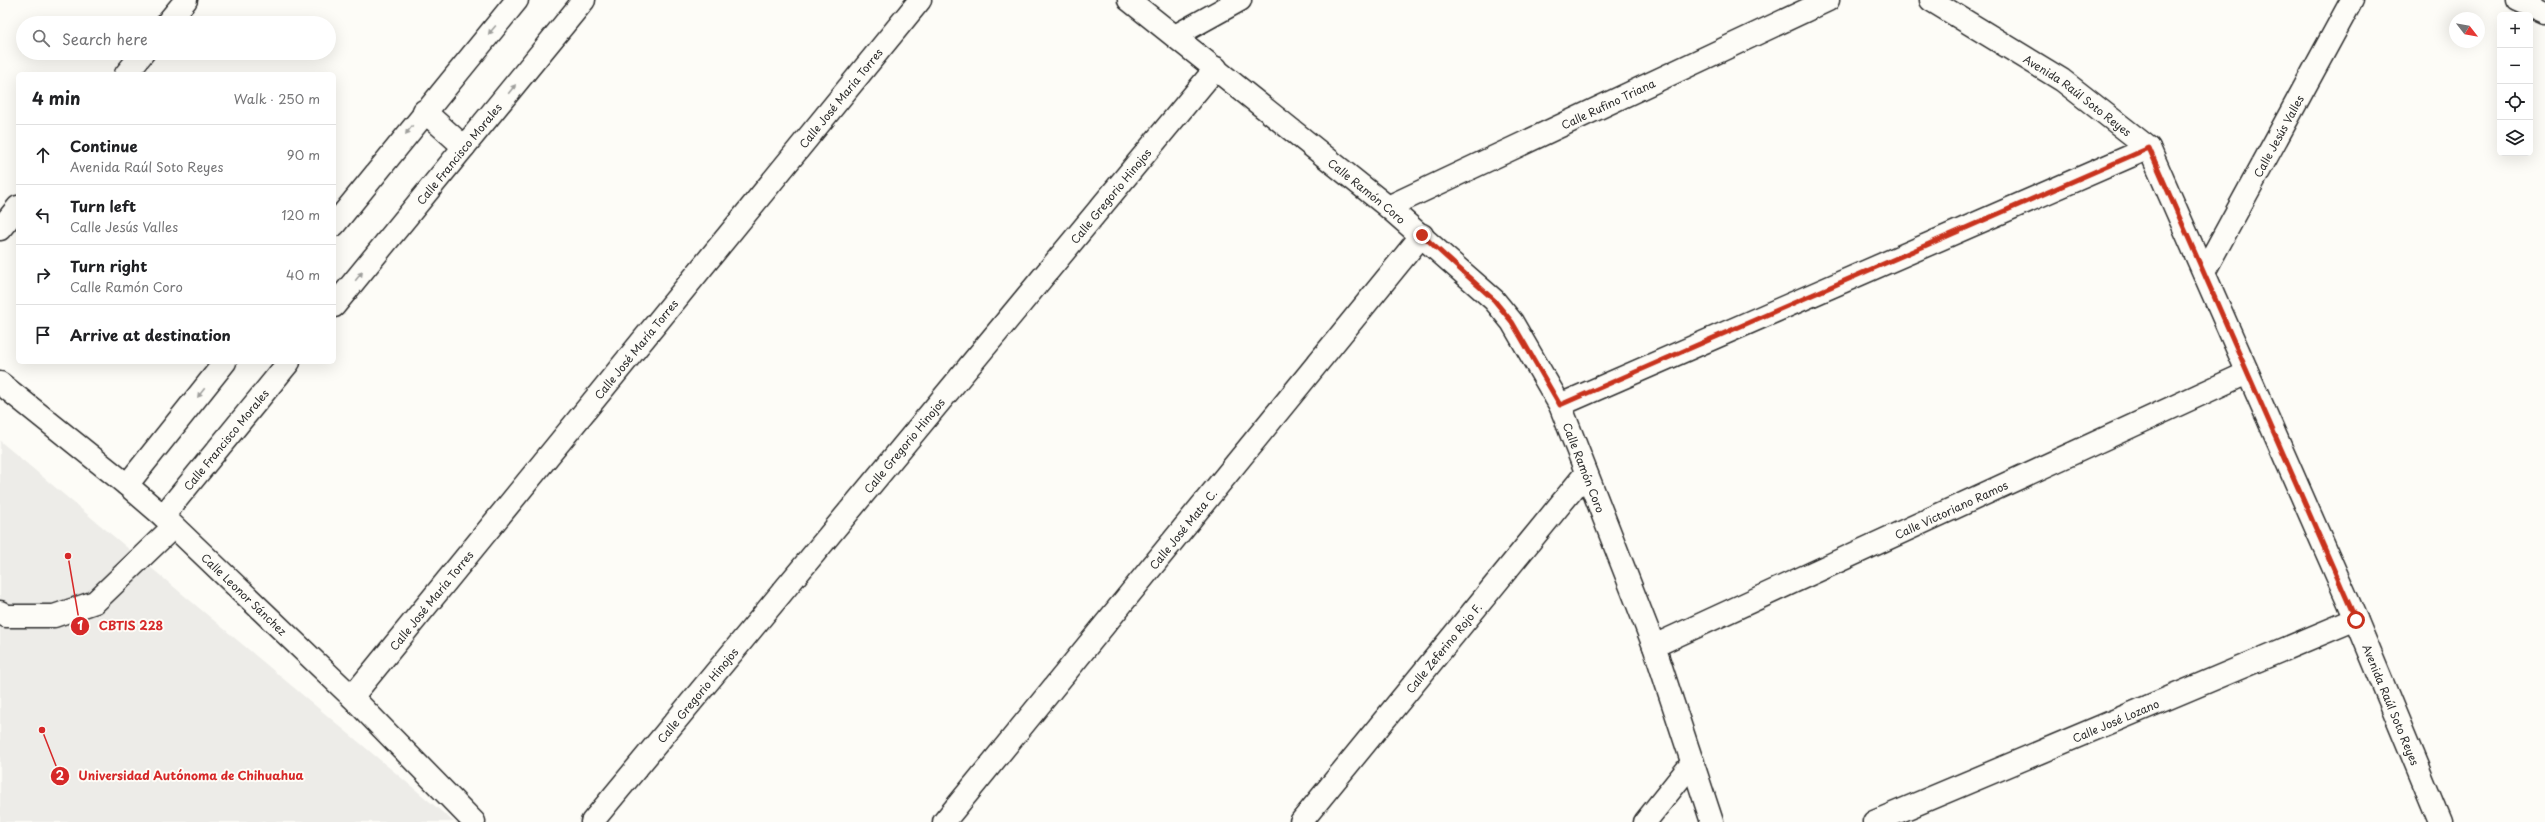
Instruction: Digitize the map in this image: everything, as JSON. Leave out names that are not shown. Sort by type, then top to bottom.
[{"type":"street","points":[[173,16],[186,0]]},
{"type":"street","points":[[336,222],[424,111],[517,0]]},
{"type":"street","name":"Calle Francisco Morales","points":[[336,304],[584,0]]},
{"type":"street","name":"Calle José María Torres","points":[[352,697],[920,0]]},
{"type":"street","name":"Calle Ramón Coro","points":[[1129,0],[1388,206],[1499,305],[1512,322],[1560,405],[1654,646],[1712,822]]},
{"type":"street","points":[[1174,36],[1240,0]]},
{"type":"street","name":"Calle Rufino Triana","points":[[1388,206],[1828,0]]},
{"type":"street","name":"Avenida Raúl Soto Reyes","points":[[1931,0],[2062,80],[2149,148],[2356,620],[2440,822]]},
{"type":"street","name":"Calle Jesús Valles","points":[[2204,272],[2352,0]]},
{"type":"street","points":[[2518,0],[2545,12]]},
{"type":"street","points":[[128,72],[137,60]]},
{"type":"street","name":"Calle Gregorio Hinojos","points":[[592,822],[1216,68]]},
{"type":"street","points":[[424,111],[464,147]]},
{"type":"street","points":[[1560,405],[2149,148]]},
{"type":"street","points":[[0,229],[16,209]]},
{"type":"street","name":"Calle José Mata C.","points":[[944,822],[1422,235]]},
{"type":"street","points":[[127,485],[223,364]]},
{"type":"street","name":"Calle Francisco Morales","points":[[0,612],[6,616],[54,616],[96,602],[167,522],[287,364]]},
{"type":"street","name":"Calle Victoriano Ramos","points":[[1654,646],[2247,373]]},
{"type":"street","name":"Calle Leonor Sánchez","points":[[0,383],[127,485],[167,522],[352,697],[474,822]]},
{"type":"street","name":"Calle Zeferino Rojo F.","points":[[1301,822],[1586,473]]},
{"type":"street","name":"Calle José Lozano","points":[[1874,822],[2356,620]]},
{"type":"street","points":[[1645,822],[1693,762]]},
{"type":"shaded area","points":[[0,441],[454,822],[0,822]]},
{"type":"place","name":"CBTIS 228","points":[[68,556]]},
{"type":"place","name":"Universidad Autónoma de Chihuahua","points":[[42,730]]},
{"type":"route","points":[[1422,235],[1494,300],[1512,322],[1560,405],[2149,148],[2356,620]]}]
